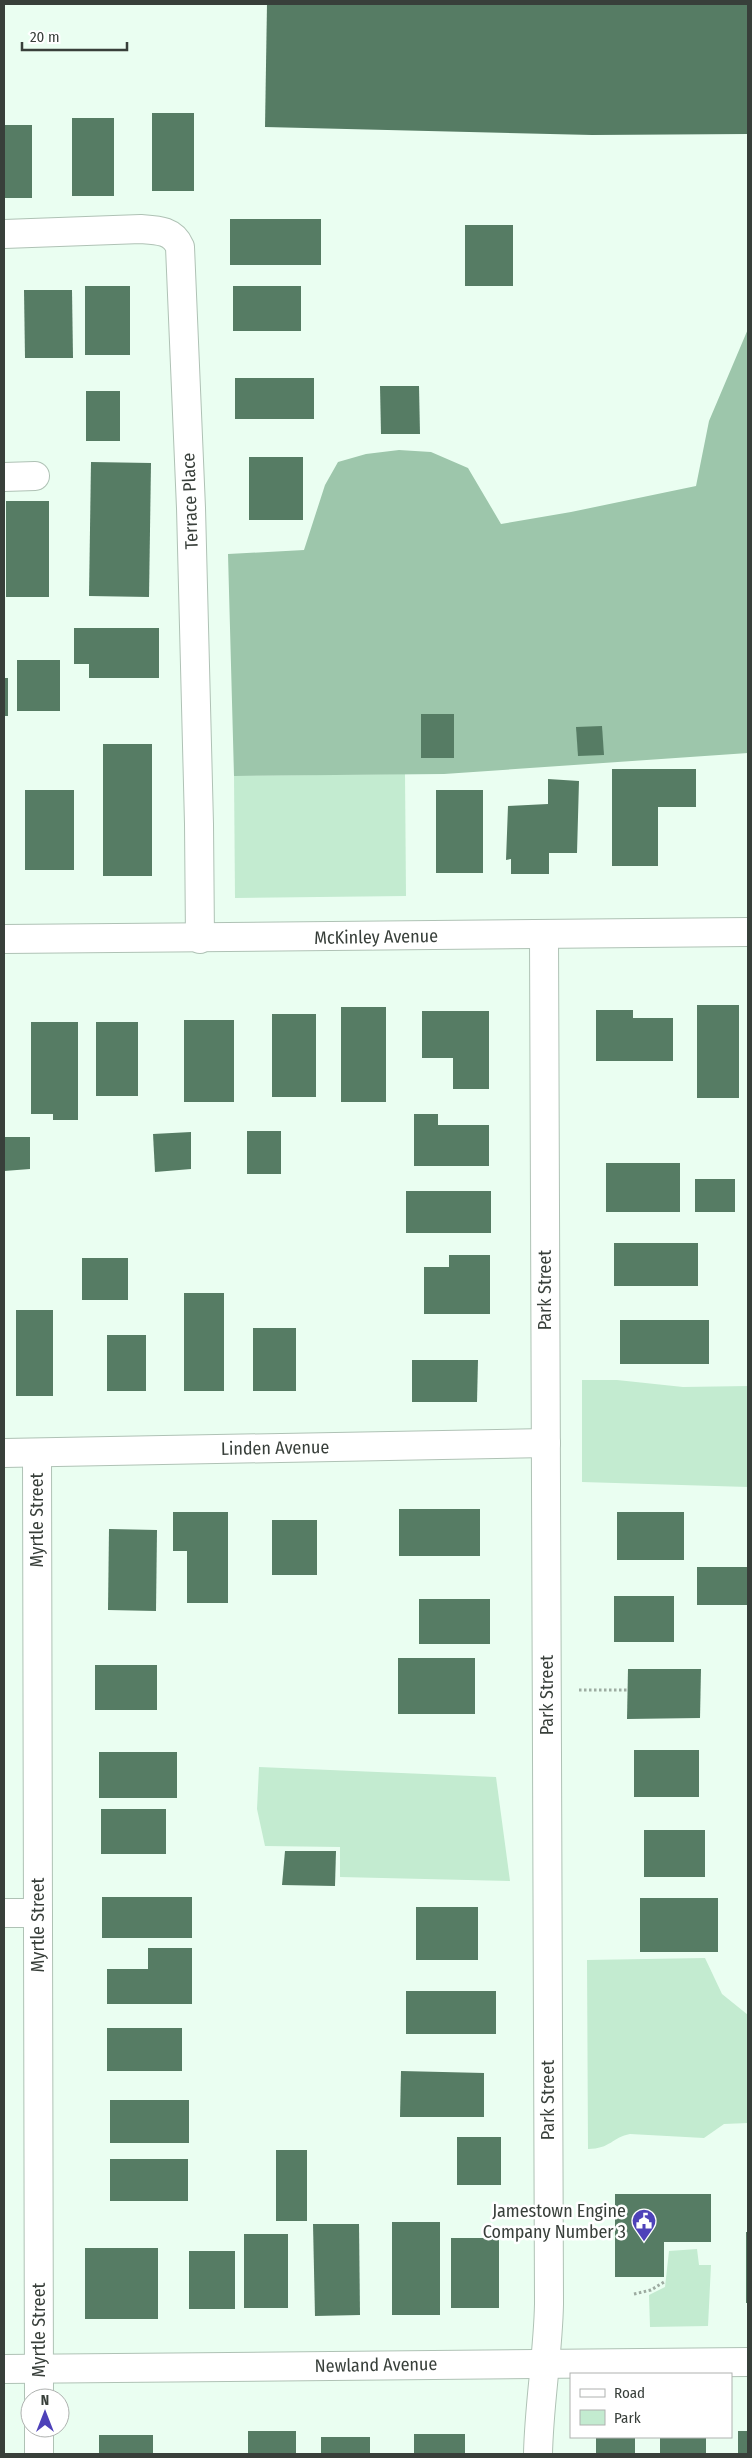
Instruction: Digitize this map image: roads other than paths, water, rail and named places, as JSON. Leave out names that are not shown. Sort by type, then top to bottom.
[{"type":"street","name":"Terrace Place","points":[[4,234],[159,230],[171,235],[180,247],[191,518],[200,939]]},
{"type":"street","points":[[4,477],[35,476]]},
{"type":"street","name":"McKinley Avenue","points":[[4,939],[200,939],[748,932]]},
{"type":"street","name":"Park Street","points":[[538,2454],[543,2363],[549,2329],[544,935]]},
{"type":"street","name":"Linden Avenue","points":[[4,1453],[546,1443]]},
{"type":"street","name":"Myrtle Street","points":[[37,1453],[39,2388]]},
{"type":"street","points":[[4,1913],[38,1913]]},
{"type":"street","name":"Newland Avenue","points":[[4,2369],[748,2362]]},
{"type":"street","points":[[39,2438],[39,2454]]},
{"type":"place","name":"Jamestown Engine Company Number 3","points":[[644,2242]]}]
